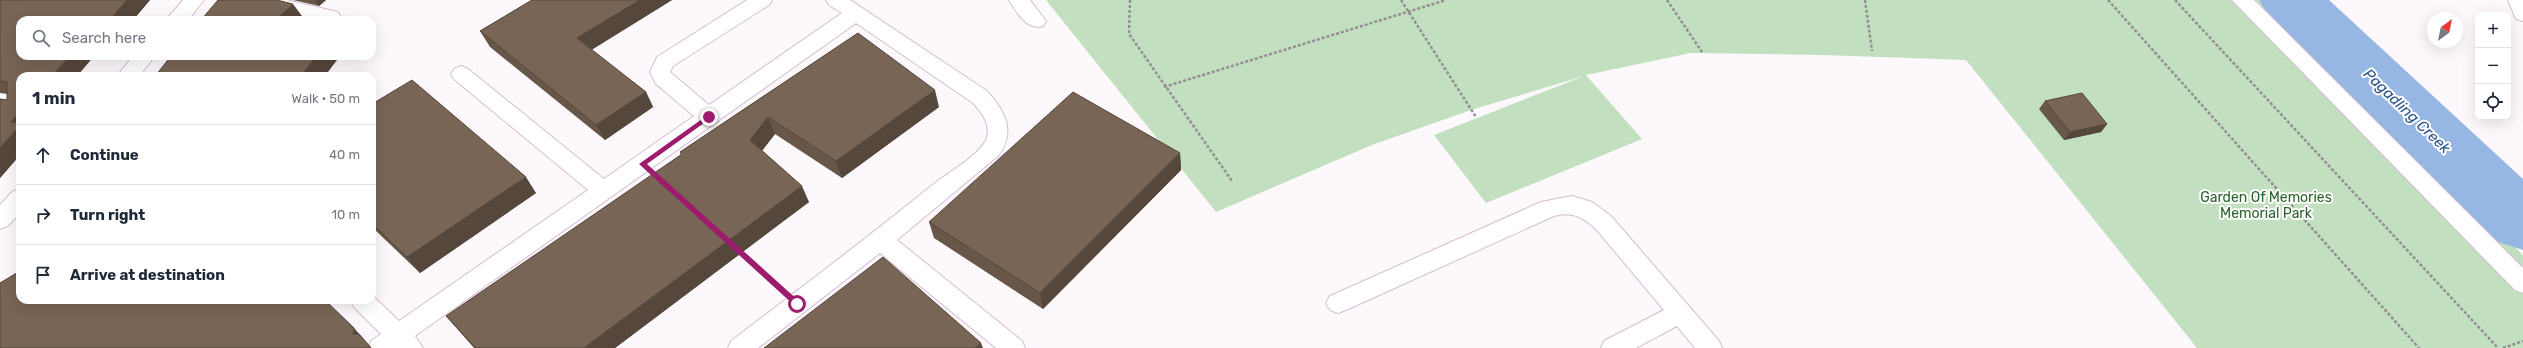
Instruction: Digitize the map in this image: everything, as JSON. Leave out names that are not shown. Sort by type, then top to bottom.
[{"type":"street","points":[[180,16],[194,0]]},
{"type":"street","points":[[255,0],[327,16]]},
{"type":"street","points":[[709,117],[662,79],[660,72],[664,62],[762,0]]},
{"type":"street","points":[[740,348],[882,240],[994,145],[999,128],[994,112],[980,97],[836,0]]},
{"type":"street","points":[[1019,0],[1036,21]]},
{"type":"street","points":[[2242,0],[2523,283]]},
{"type":"street","points":[[2518,0],[2523,14]]},
{"type":"street","points":[[365,304],[397,344],[604,191],[856,14]]},
{"type":"street","points":[[131,72],[141,60]]},
{"type":"street","points":[[461,74],[604,191]]},
{"type":"street","points":[[0,220],[16,202]]},
{"type":"street","points":[[1338,303],[1549,208],[1567,203],[1590,210],[1603,222],[1710,348]]},
{"type":"street","points":[[882,240],[1013,348]]},
{"type":"street","points":[[1613,348],[1681,313]]},
{"type":"path","points":[[1130,0],[1129,34],[1164,87],[1232,181]]},
{"type":"path","points":[[1401,0],[1476,117]]},
{"type":"path","points":[[1164,87],[1408,10],[1446,0]]},
{"type":"path","points":[[1668,0],[1702,52]]},
{"type":"path","points":[[1865,0],[1872,51]]},
{"type":"path","points":[[2108,0],[2419,348]]},
{"type":"path","points":[[2175,0],[2498,348]]},
{"type":"path","points":[[734,247],[797,304]]},
{"type":"path","points":[[2503,348],[2523,341]]},
{"type":"green space","name":"Garden Of Memories Memorial Park","points":[[1046,0],[2259,0],[2523,255],[2523,348],[2197,348],[1966,60],[1823,55],[1691,53],[1586,75],[1642,139],[1486,203],[1434,135],[1584,76],[1471,110],[1372,145],[1216,212]]},
{"type":"building","points":[[0,0],[127,0],[113,16],[16,16],[16,60],[66,60],[56,72],[16,72],[16,116],[11,122],[16,123],[16,130],[0,148],[0,99],[7,100],[7,82],[0,81]]},
{"type":"building","points":[[218,0],[277,0],[293,4],[280,16],[204,16]]},
{"type":"building","points":[[532,0],[640,0],[577,38],[646,92],[596,125],[480,31]]},
{"type":"building","points":[[858,33],[935,90],[836,161],[768,117],[750,140],[802,186],[584,348],[476,348],[446,316],[682,154],[680,152]]},
{"type":"building","points":[[168,60],[313,60],[304,72],[158,72]]},
{"type":"building","points":[[412,80],[526,177],[407,257],[376,228],[376,102]]},
{"type":"building","points":[[1073,92],[1180,153],[1040,293],[929,222]]},
{"type":"building","points":[[2082,93],[2107,124],[2070,132],[2045,101]]},
{"type":"building","points":[[883,257],[981,343],[975,348],[764,348]]},
{"type":"building","points":[[16,273],[16,304],[329,304],[354,328],[353,334],[359,334],[371,348],[0,348],[0,283]]},
{"type":"waterway","name":"Pagadling Creek","points":[[2290,0],[2523,222]]},
{"type":"route","points":[[709,117],[643,164],[797,304]]}]
